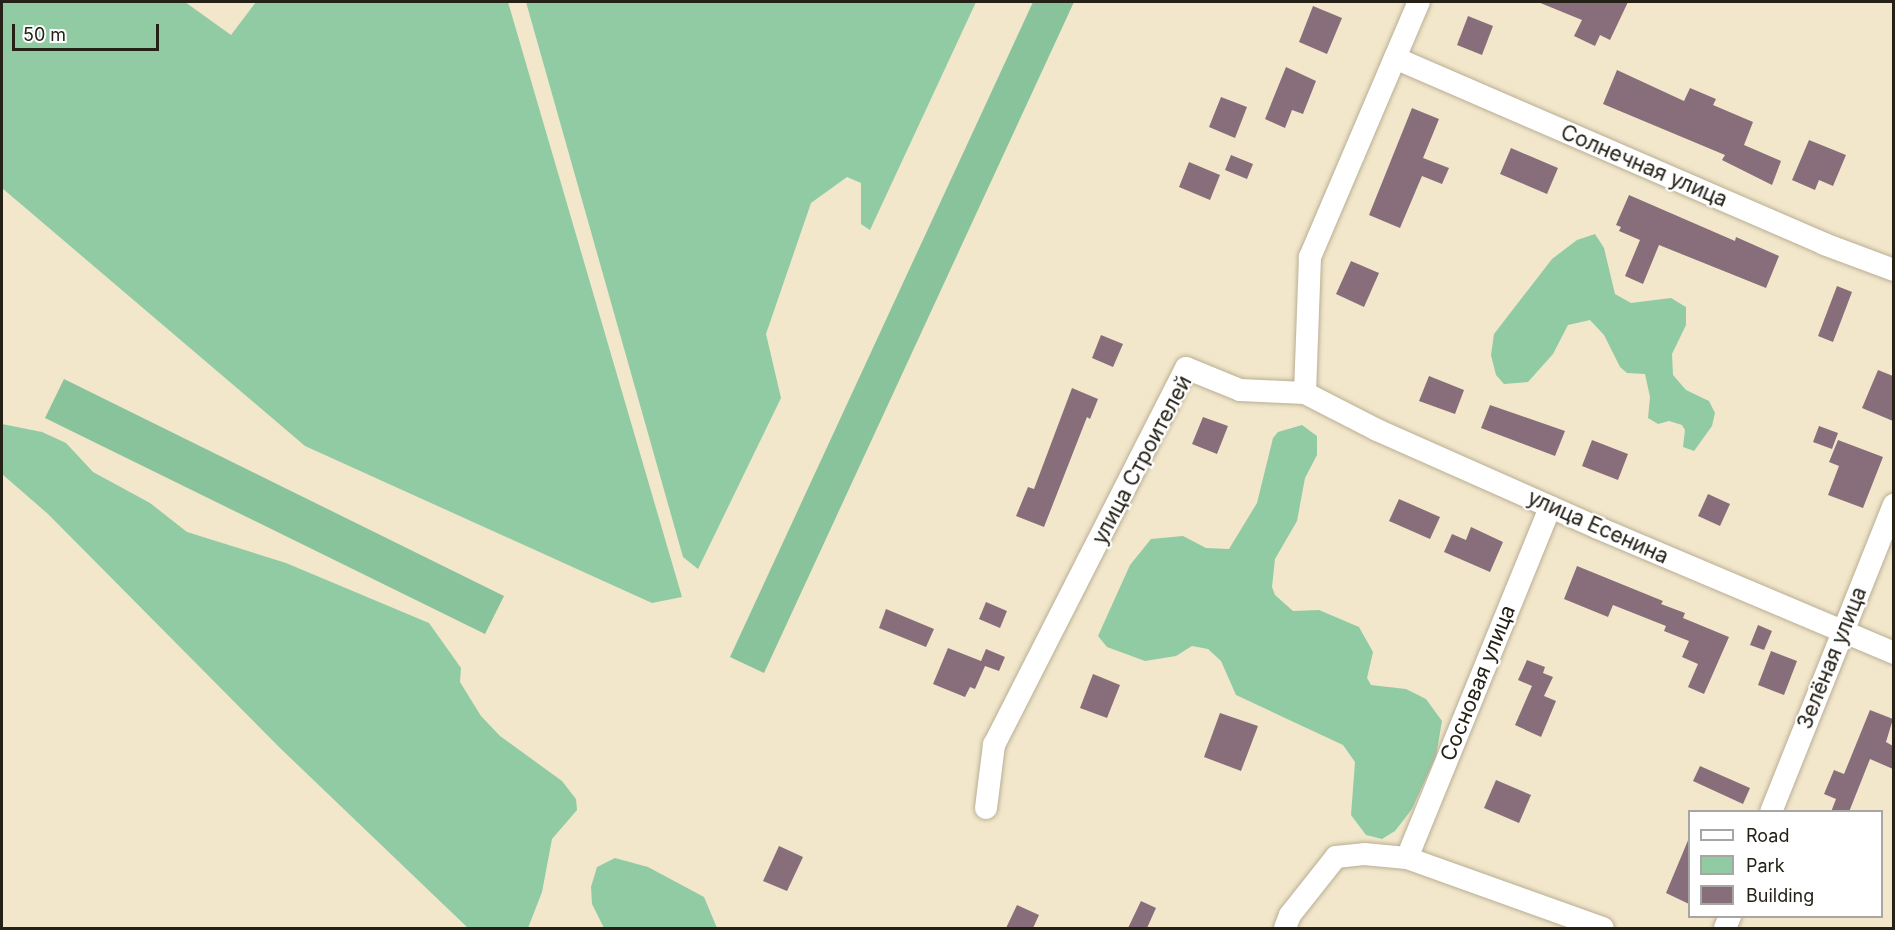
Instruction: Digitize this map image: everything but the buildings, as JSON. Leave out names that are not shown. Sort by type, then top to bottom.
[{"type":"street","points":[[1305,393],[1310,256],[1419,2]]},
{"type":"street","name":"Солнечная улица","points":[[1395,58],[1813,240],[1893,270]]},
{"type":"street","name":"улица Строителей","points":[[986,808],[994,744],[1186,368],[1240,390],[1305,393]]},
{"type":"street","name":"улица Есенина","points":[[1305,393],[1377,430],[1550,507],[1893,653]]},
{"type":"street","name":"Зелёная улица","points":[[1772,810],[1893,505]]},
{"type":"street","name":"Сосновая улица","points":[[1407,858],[1550,507]]},
{"type":"street","points":[[1288,922],[1336,857],[1364,854],[1407,858],[1603,928]]},
{"type":"green space","points":[[2,2],[185,2],[231,35],[256,2],[508,2],[682,597],[652,603],[305,446],[2,188]]},
{"type":"green space","points":[[526,2],[976,2],[870,230],[861,224],[861,183],[847,177],[811,203],[766,334],[781,398],[698,569],[683,557]]},
{"type":"green space","points":[[1033,2],[1074,2],[764,673],[730,657]]},
{"type":"green space","points":[[1595,234],[1604,248],[1615,294],[1631,303],[1671,298],[1686,307],[1686,325],[1672,354],[1673,375],[1686,390],[1709,401],[1715,413],[1712,426],[1694,451],[1683,447],[1685,430],[1682,425],[1669,421],[1658,424],[1648,418],[1650,397],[1645,374],[1627,373],[1620,367],[1604,335],[1590,320],[1568,325],[1553,354],[1528,382],[1504,384],[1496,375],[1491,355],[1494,334],[1552,259],[1577,240]]},
{"type":"green space","points":[[64,379],[504,596],[485,634],[45,418]]},
{"type":"green space","points":[[2,424],[42,432],[66,443],[93,472],[150,503],[187,532],[286,563],[429,623],[461,668],[460,682],[481,716],[500,736],[562,781],[576,799],[577,810],[552,839],[542,892],[528,928],[468,928],[280,748],[48,514],[2,474]]},
{"type":"green space","points":[[1302,425],[1317,436],[1317,455],[1305,478],[1297,521],[1275,559],[1272,587],[1275,595],[1293,611],[1319,610],[1359,627],[1373,652],[1367,678],[1371,685],[1406,689],[1426,699],[1442,721],[1436,756],[1412,809],[1395,831],[1382,839],[1366,835],[1351,815],[1355,762],[1343,745],[1236,695],[1221,661],[1208,649],[1192,646],[1176,656],[1145,661],[1107,647],[1098,636],[1130,565],[1151,539],[1183,536],[1206,548],[1229,549],[1257,503],[1273,438],[1278,432]]},
{"type":"green space","points":[[615,858],[648,867],[704,897],[717,928],[604,928],[592,904],[591,887],[597,867]]}]
